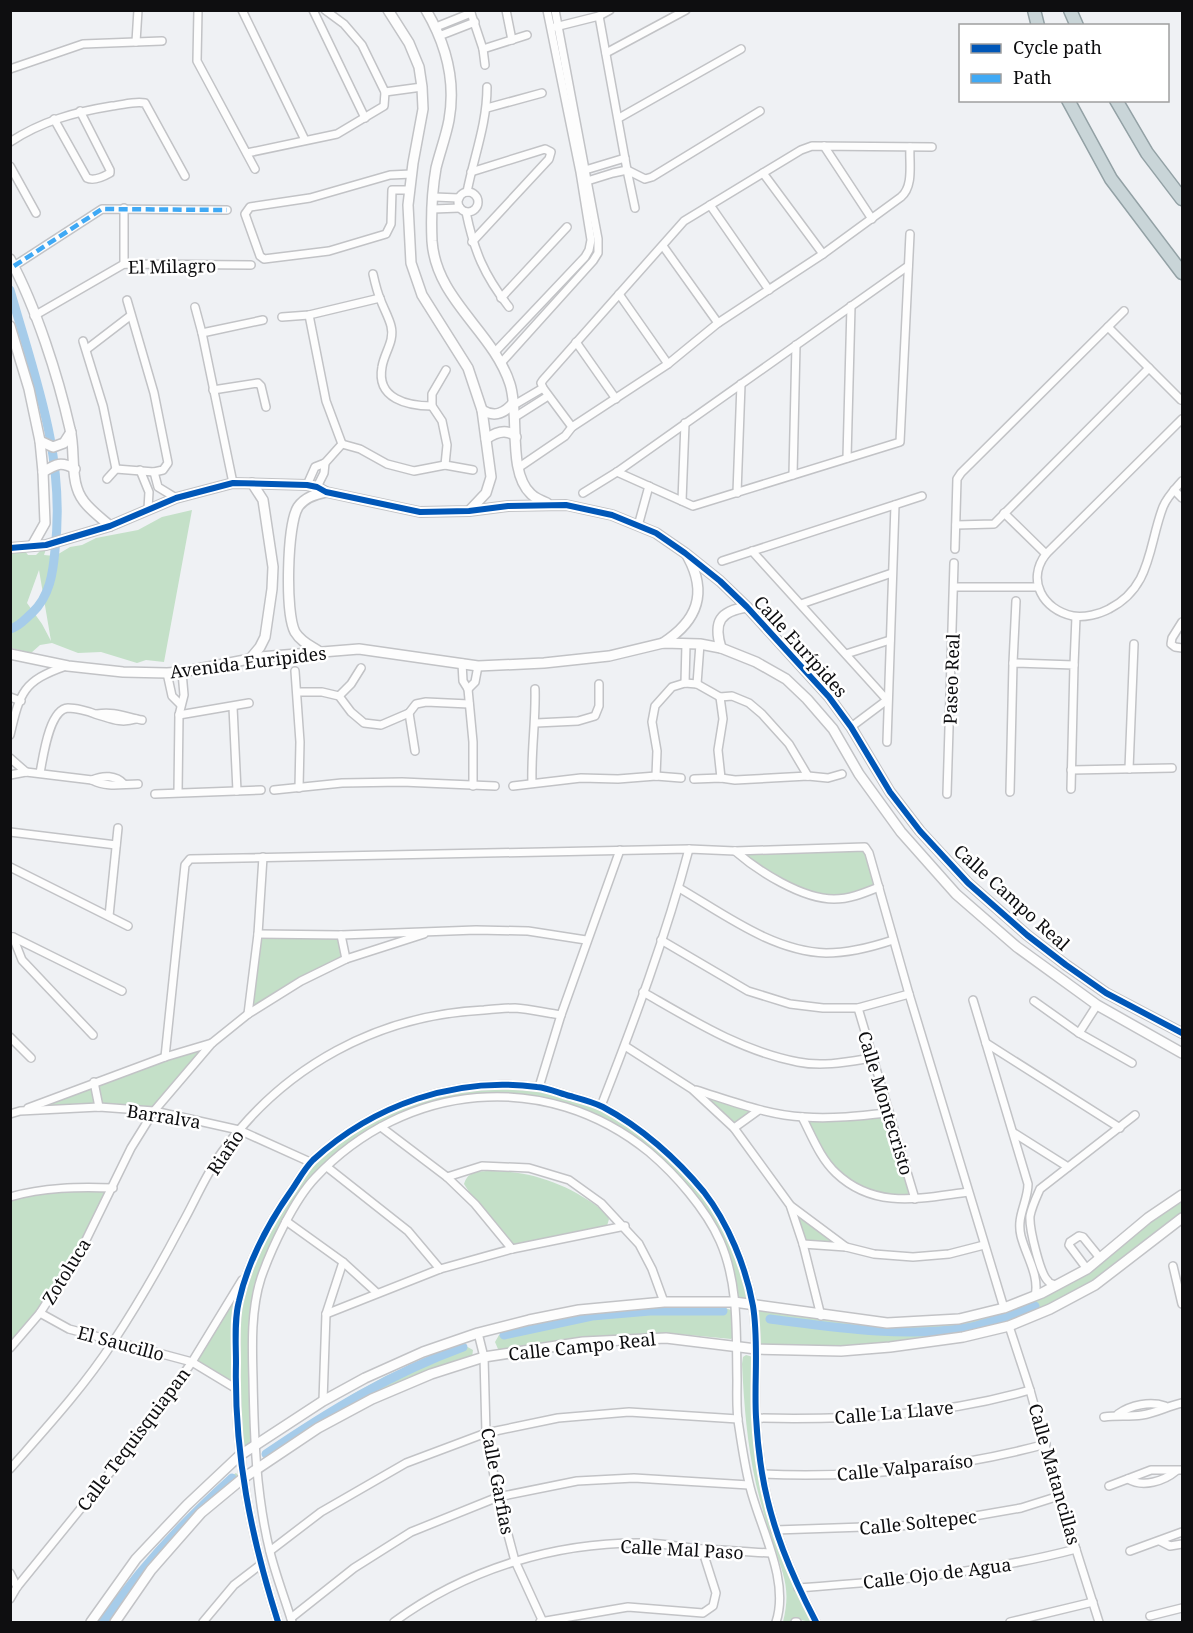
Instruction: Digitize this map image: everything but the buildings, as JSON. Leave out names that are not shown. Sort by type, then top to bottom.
[{"type":"highway","points":[[1070,10],[1076,24]]},
{"type":"highway","points":[[1069,102],[1111,179],[1182,273]]},
{"type":"highway","points":[[1117,102],[1147,153],[1182,199]]},
{"type":"street","points":[[136,42],[138,10]]},
{"type":"street","points":[[198,10],[197,61],[255,169]]},
{"type":"street","points":[[242,10],[305,140]]},
{"type":"street","points":[[313,10],[365,118]]},
{"type":"street","points":[[247,153],[338,134],[384,106],[385,92],[362,45],[344,24],[325,10]]},
{"type":"street","points":[[388,10],[410,43],[422,87],[423,109],[409,190],[409,246],[416,280],[422,295],[468,368],[482,410],[491,477],[486,494],[469,511]]},
{"type":"street","points":[[426,10],[436,27],[448,59],[452,93],[449,119],[436,170],[432,243],[449,294],[495,352],[510,385],[514,404],[518,468],[524,485],[532,495],[549,504]]},
{"type":"street","points":[[506,10],[512,40]]},
{"type":"street","points":[[547,10],[583,170]]},
{"type":"street","points":[[501,363],[598,253],[598,239],[585,182],[555,10]]},
{"type":"street","points":[[550,28],[599,16],[610,10]]},
{"type":"street","points":[[606,53],[686,10]]},
{"type":"street","points":[[436,27],[470,12],[483,49],[485,65]]},
{"type":"street","points":[[599,16],[635,207]]},
{"type":"street","points":[[439,36],[475,22]]},
{"type":"street","points":[[483,49],[527,35]]},
{"type":"street","points":[[10,69],[83,44],[162,41]]},
{"type":"street","points":[[619,118],[741,49]]},
{"type":"street","points":[[385,92],[422,87]]},
{"type":"street","points":[[434,197],[459,198],[467,192],[487,108],[487,87]]},
{"type":"street","points":[[487,108],[542,93]]},
{"type":"street","points":[[10,142],[54,119],[80,111],[145,103],[185,176]]},
{"type":"street","points":[[54,119],[87,178],[104,176],[110,173],[110,170],[80,111]]},
{"type":"street","points":[[585,182],[627,170],[645,179],[652,177],[760,111]]},
{"type":"street","points":[[572,427],[541,383],[684,220],[801,150],[812,146],[932,147]]},
{"type":"street","points":[[824,146],[872,219]]},
{"type":"street","points":[[518,468],[566,436],[572,427],[668,364],[718,323],[823,254],[907,192],[910,147]]},
{"type":"street","points":[[471,172],[545,149],[551,152],[551,156],[472,242]]},
{"type":"street","points":[[583,170],[625,158]]},
{"type":"street","points":[[10,166],[36,213]]},
{"type":"street","points":[[763,173],[823,254]]},
{"type":"street","points":[[390,175],[391,224],[386,234],[329,251],[264,259],[260,256],[244,214],[250,207],[310,198],[390,175],[412,174]]},
{"type":"street","points":[[495,352],[585,257],[589,250],[591,240],[585,182]]},
{"type":"street","points":[[392,190],[409,190]]},
{"type":"street","points":[[433,209],[473,211],[478,203],[474,194],[467,192]]},
{"type":"street","points":[[459,198],[472,242],[487,278],[509,307]]},
{"type":"street","points":[[710,205],[769,290]]},
{"type":"street","points":[[110,526],[82,499],[76,488],[71,432],[57,382],[34,316],[12,263],[95,213],[109,208],[227,210]]},
{"type":"street","points":[[124,208],[124,264]]},
{"type":"street","points":[[501,297],[567,227]]},
{"type":"street","points":[[617,472],[693,506],[900,442],[909,234]]},
{"type":"street","points":[[663,246],[718,323]]},
{"type":"street","name":"El Milagro","points":[[34,316],[124,264],[251,265]]},
{"type":"street","points":[[583,494],[908,266]]},
{"type":"street","points":[[373,274],[392,326],[392,336],[382,366],[381,377],[384,385],[400,402],[415,406],[432,406]]},
{"type":"street","points":[[619,294],[668,364]]},
{"type":"street","points":[[282,318],[309,315],[380,298]]},
{"type":"street","points":[[116,469],[154,472],[163,470],[168,463],[154,393],[127,300]]},
{"type":"street","points":[[847,458],[851,306]]},
{"type":"street","points":[[195,307],[233,483]]},
{"type":"street","points":[[955,549],[957,479],[961,473],[1124,311]]},
{"type":"street","points":[[309,315],[326,401],[342,444]]},
{"type":"street","points":[[87,349],[130,316]]},
{"type":"street","points":[[202,333],[263,320]]},
{"type":"street","points":[[10,326],[29,389],[40,441],[45,523],[32,546]]},
{"type":"street","points":[[1108,327],[1181,400]]},
{"type":"street","points":[[83,341],[103,406],[116,469]]},
{"type":"street","points":[[576,342],[615,399]]},
{"type":"street","points":[[793,475],[796,345]]},
{"type":"street","points":[[956,525],[994,524],[1149,368]]},
{"type":"street","points":[[445,465],[447,445],[442,421],[432,406],[432,394],[446,370]]},
{"type":"street","points":[[213,390],[258,383],[261,386],[266,407]]},
{"type":"street","points":[[736,493],[741,384]]},
{"type":"street","points":[[482,410],[489,415],[499,414],[543,388]]},
{"type":"street","points":[[515,417],[548,396]]},
{"type":"street","points":[[1182,419],[1038,564],[1036,577],[1038,587],[1047,601],[1061,613],[1076,617],[1099,613],[1129,595],[1142,579],[1163,507],[1182,481]]},
{"type":"street","points":[[682,501],[685,423]]},
{"type":"street","points":[[486,440],[492,435],[506,431],[516,437]]},
{"type":"street","points":[[40,441],[53,447],[64,443],[71,432]]},
{"type":"street","points":[[307,485],[315,467],[325,463],[342,444]]},
{"type":"street","points":[[342,444],[360,449],[387,464],[414,471],[445,465],[472,470]]},
{"type":"street","points":[[321,653],[302,641],[294,630],[289,592],[289,567],[293,520],[299,507],[311,495],[322,489],[325,463]]},
{"type":"street","points":[[43,472],[55,465],[66,464],[75,469]]},
{"type":"street","points":[[107,479],[116,469]]},
{"type":"street","points":[[140,470],[149,492],[148,509]]},
{"type":"street","points":[[154,472],[158,487],[176,498]]},
{"type":"street","name":"Calle Eurípides","points":[[10,548],[46,546],[110,526],[176,498],[233,483],[307,485],[420,512],[469,511],[549,504],[566,505],[612,515],[656,533],[685,552],[747,607],[829,697],[920,831]]},
{"type":"street","points":[[250,658],[265,637],[273,567],[263,500],[252,483]]},
{"type":"street","points":[[638,526],[649,486]]},
{"type":"street","points":[[1174,490],[1182,498]]},
{"type":"street","points":[[722,561],[922,496]]},
{"type":"street","points":[[887,742],[895,505]]},
{"type":"street","points":[[1004,513],[1046,554]]},
{"type":"street","points":[[752,551],[887,700]]},
{"type":"street","points":[[663,643],[681,631],[693,613],[698,592],[696,571],[685,552]]},
{"type":"street","name":"Paseo Real","points":[[947,794],[954,563]]},
{"type":"street","points":[[801,604],[892,573]]},
{"type":"street","points":[[954,587],[1038,587]]},
{"type":"street","points":[[1010,792],[1016,601]]},
{"type":"street","points":[[721,648],[717,633],[721,619],[732,609],[747,607]]},
{"type":"street","points":[[1071,789],[1076,617]]},
{"type":"street","points":[[1182,622],[1171,644],[1182,648]]},
{"type":"street","points":[[846,654],[890,640]]},
{"type":"street","name":"Calle Eurípides","points":[[663,643],[700,644],[721,648],[756,662],[786,679],[807,699],[832,729],[859,774],[901,832]]},
{"type":"street","name":"Avenida Euripides","points":[[10,654],[68,666],[123,672],[167,673],[250,658],[358,649],[478,666],[544,663],[609,656],[663,643]]},
{"type":"street","points":[[685,683],[687,644]]},
{"type":"street","points":[[697,684],[700,644]]},
{"type":"street","points":[[1130,769],[1134,644]]},
{"type":"street","points":[[462,663],[463,681],[468,689],[473,786]]},
{"type":"street","points":[[1013,663],[1074,665]]},
{"type":"street","points":[[10,735],[26,686],[45,674],[68,666]]},
{"type":"street","points":[[468,689],[475,682],[478,666]]},
{"type":"street","points":[[339,696],[351,684],[361,668]]},
{"type":"street","points":[[296,671],[300,742],[299,788]]},
{"type":"street","points":[[178,792],[179,715],[184,695],[182,672]]},
{"type":"street","points":[[167,673],[172,696],[180,704]]},
{"type":"street","points":[[656,776],[657,750],[652,722],[655,706],[672,687],[685,683],[697,684],[720,697],[732,696],[749,703],[789,744],[808,776]]},
{"type":"street","points":[[536,723],[578,721],[594,716],[599,706],[599,684]]},
{"type":"street","points":[[532,783],[531,753],[536,723],[535,689]]},
{"type":"street","points":[[298,692],[322,692],[339,696],[351,712],[364,723],[381,724],[409,713],[416,704],[426,702],[469,704]]},
{"type":"street","points":[[720,697],[723,719],[718,750],[721,778]]},
{"type":"street","points":[[10,698],[21,700]]},
{"type":"street","points":[[851,727],[887,700]]},
{"type":"street","points":[[179,715],[249,704]]},
{"type":"street","points":[[233,707],[237,791]]},
{"type":"street","points":[[40,773],[52,722],[59,711],[66,708],[97,714],[117,713],[139,720]]},
{"type":"street","points":[[409,713],[415,751]]},
{"type":"street","points":[[10,758],[26,772]]},
{"type":"street","points":[[859,774],[873,764]]},
{"type":"street","points":[[1071,770],[1172,768]]},
{"type":"street","points":[[10,775],[26,772],[92,780],[100,784],[119,786],[138,784]]},
{"type":"street","points":[[694,779],[735,780],[808,776],[828,778],[842,774]]},
{"type":"street","points":[[513,786],[581,778],[656,776],[681,778]]},
{"type":"street","points":[[274,790],[342,783],[402,782],[495,786]]},
{"type":"street","points":[[155,794],[261,790]]},
{"type":"street","points":[[109,916],[118,828]]},
{"type":"street","name":"Calle Campo Real","points":[[920,831],[968,883],[1050,953],[1106,993],[1182,1033]]},
{"type":"street","points":[[10,832],[116,845]]},
{"type":"street","name":"Calle Campo Real","points":[[901,832],[956,894],[1017,947],[1097,1005],[1182,1053]]},
{"type":"street","points":[[165,1057],[186,861],[190,859],[865,847],[869,853],[1004,1308]]},
{"type":"street","points":[[601,1106],[625,1046],[690,849]]},
{"type":"street","points":[[539,1087],[586,940],[620,850]]},
{"type":"street","points":[[735,851],[755,868],[796,890],[832,899],[857,896],[879,888]]},
{"type":"street","points":[[248,1014],[258,933],[263,857]]},
{"type":"street","points":[[10,867],[128,926]]},
{"type":"street","points":[[679,888],[764,936],[793,948],[826,953],[864,949],[893,940]]},
{"type":"street","points":[[258,933],[341,935],[424,934],[476,930],[528,931],[586,940]]},
{"type":"street","points":[[20,1111],[94,1082],[212,1043],[248,1014],[301,981],[346,959],[424,934]]},
{"type":"street","points":[[341,935],[346,959]]},
{"type":"street","points":[[12,937],[122,991]]},
{"type":"street","points":[[12,937],[22,960],[93,1035]]},
{"type":"street","points":[[661,940],[748,990],[790,1004],[823,1008],[858,1008],[909,994]]},
{"type":"street","points":[[643,992],[716,1034],[743,1046],[798,1062],[839,1064],[871,1058]]},
{"type":"street","points":[[973,1000],[1028,1184],[1020,1218],[1021,1234],[1038,1286],[1035,1296]]},
{"type":"street","points":[[1034,1001],[1078,1033],[1132,1063]]},
{"type":"street","points":[[1078,1033],[1097,1005]]},
{"type":"street","name":"Riaño","points":[[10,1469],[86,1381],[113,1342],[174,1241],[220,1155],[239,1130],[277,1090],[318,1060],[360,1038],[421,1017],[515,1008],[561,1015]]},
{"type":"street","name":"Calle Montecristo","points":[[858,1008],[887,1113],[915,1199]]},
{"type":"street","points":[[10,1037],[31,1058]]},
{"type":"street","name":"Zotoluca","points":[[10,1348],[40,1313],[84,1244],[131,1148],[154,1112],[212,1043]]},
{"type":"street","points":[[986,1043],[1120,1128]]},
{"type":"street","points":[[625,1046],[692,1089],[734,1128],[789,1205],[803,1244],[820,1316]]},
{"type":"street","points":[[94,1082],[99,1107]]},
{"type":"street","points":[[278,1623],[260,1565],[239,1456],[235,1388],[237,1305],[247,1273],[275,1215],[310,1162],[373,1117],[415,1098],[453,1089],[492,1084],[539,1087],[601,1106],[641,1131],[675,1161],[705,1193],[729,1232],[753,1306],[756,1349],[756,1418],[762,1474],[775,1530],[798,1588],[816,1623]]},
{"type":"street","points":[[692,1089],[759,1110],[802,1117],[846,1117],[887,1113]]},
{"type":"street","points":[[749,1485],[634,1478],[577,1481],[498,1497],[411,1532],[354,1568],[292,1620],[270,1551],[256,1469],[252,1348],[255,1306],[261,1278],[286,1221],[312,1180],[356,1142],[419,1108],[455,1099],[510,1096],[552,1103],[595,1118],[634,1141],[662,1163],[685,1189],[719,1239],[733,1277],[738,1419],[749,1485],[777,1570],[781,1591],[776,1623]]},
{"type":"street","name":"Barralva","points":[[10,1114],[20,1111],[99,1107],[154,1112],[239,1130],[310,1162]]},
{"type":"street","points":[[734,1128],[759,1110]]},
{"type":"street","points":[[1056,1286],[1046,1278],[1032,1238],[1030,1219],[1032,1207],[1040,1189],[1135,1115]]},
{"type":"street","points":[[802,1117],[822,1155],[835,1173],[869,1194],[888,1199],[915,1199],[969,1192]]},
{"type":"street","points":[[381,1127],[447,1177],[475,1204],[512,1249]]},
{"type":"street","points":[[1014,1133],[1068,1167]]},
{"type":"street","points":[[447,1177],[482,1166],[535,1170],[569,1180],[601,1203],[625,1226],[639,1244],[652,1269],[664,1302]]},
{"type":"street","points":[[327,1167],[408,1231],[440,1269]]},
{"type":"street","points":[[1028,1184],[1040,1189]]},
{"type":"street","points":[[10,1197],[28,1192],[77,1187],[112,1188]]},
{"type":"street","name":"Calle Campo Real","points":[[91,1623],[136,1559],[239,1456],[323,1401],[365,1378],[423,1352],[478,1333],[529,1320],[579,1310],[664,1302],[734,1302],[820,1316],[887,1323],[959,1319],[1004,1308],[1035,1296],[1087,1269],[1148,1218],[1182,1195]]},
{"type":"street","points":[[789,1205],[846,1247]]},
{"type":"street","points":[[286,1221],[343,1262],[377,1293]]},
{"type":"street","name":"Calle Campo Real","points":[[115,1623],[151,1570],[201,1513],[242,1479],[318,1428],[372,1399],[431,1374],[483,1357],[583,1342],[666,1338],[756,1349],[841,1351],[963,1337],[1009,1326],[1050,1310],[1095,1285],[1180,1222]]},
{"type":"street","points":[[326,1314],[440,1269],[512,1249],[625,1226]]},
{"type":"street","points":[[1087,1269],[1070,1242],[1079,1236],[1083,1237],[1100,1258]]},
{"type":"street","points":[[1023,1241],[1032,1238]]},
{"type":"street","points":[[803,1244],[846,1247],[874,1254],[913,1257],[949,1254],[984,1245]]},
{"type":"street","points":[[1028,1258],[1037,1255]]},
{"type":"street","points":[[323,1401],[326,1314],[343,1262]]},
{"type":"street","points":[[1173,1266],[1182,1304]]},
{"type":"street","points":[[247,1273],[261,1278]]},
{"type":"street","name":"Calle Tequisquiapan","points":[[10,1599],[17,1587],[134,1443],[192,1362],[247,1273]]},
{"type":"street","name":"El Saucillo","points":[[40,1313],[69,1329],[192,1362],[235,1388]]},
{"type":"street","name":"Calle Matancillas","points":[[1009,1326],[1099,1623]]},
{"type":"street","name":"Calle Garfias","points":[[478,1333],[483,1357],[486,1433],[498,1497],[515,1561],[541,1622]]},
{"type":"street","name":"Calle La Llave","points":[[756,1418],[857,1418],[899,1415],[990,1401],[1030,1390]]},
{"type":"street","points":[[1104,1417],[1140,1405],[1152,1403],[1165,1406],[1182,1403]]},
{"type":"street","points":[[270,1551],[321,1512],[406,1463],[486,1433],[558,1418],[629,1412],[738,1419]]},
{"type":"street","name":"Calle Valparaíso","points":[[762,1474],[820,1475],[884,1472],[959,1463],[1005,1455],[1046,1444]]},
{"type":"street","points":[[1109,1486],[1151,1470],[1179,1471]]},
{"type":"street","points":[[1128,1479],[1140,1483],[1153,1482],[1165,1479],[1179,1471]]},
{"type":"street","name":"Calle Soltepec","points":[[775,1530],[923,1525],[1021,1509],[1059,1496]]},
{"type":"street","points":[[1130,1551],[1182,1532]]},
{"type":"street","points":[[1160,1541],[1165,1545],[1182,1544]]},
{"type":"street","name":"Calle Mal Paso","points":[[394,1623],[440,1592],[472,1577],[515,1561],[585,1547],[647,1543],[770,1553]]},
{"type":"street","points":[[541,1622],[628,1607],[703,1613],[713,1606],[716,1593],[702,1549]]},
{"type":"street","name":"Calle Ojo de Agua","points":[[798,1588],[937,1576],[1026,1562],[1076,1549]]},
{"type":"street","points":[[203,1623],[234,1585],[260,1565]]},
{"type":"street","points":[[10,1573],[17,1587]]},
{"type":"street","points":[[1010,1623],[1093,1602]]},
{"type":"street","points":[[1150,1616],[1182,1608]]},
{"type":"green space","points":[[192,510],[164,662],[146,660],[137,663],[101,652],[78,653],[52,643],[40,645],[31,653],[11,648],[11,552],[25,551],[28,555],[36,555],[42,549],[46,549],[44,555],[55,556],[70,547],[82,545],[96,538],[138,530],[162,517]],"holes":[[[39,570],[51,641],[27,603]]]},
{"type":"green space","points":[[865,847],[879,887],[832,899],[796,890],[735,851]]},
{"type":"green space","points":[[258,934],[341,935],[346,959],[248,1014]]},
{"type":"green space","points":[[212,1043],[154,1111],[99,1107],[20,1111]]},
{"type":"green space","points":[[539,1087],[601,1106],[641,1131],[705,1193],[729,1232],[753,1306],[734,1302],[719,1239],[704,1214],[661,1163],[595,1118],[510,1096],[455,1099],[381,1127],[327,1166],[286,1221],[261,1278],[255,1306],[255,1445],[239,1456],[235,1388],[192,1362],[247,1273],[275,1215],[310,1162],[373,1117],[453,1089]]},
{"type":"green space","points":[[692,1089],[759,1110],[734,1128]]},
{"type":"green space","points":[[887,1113],[915,1199],[869,1194],[835,1173],[802,1117]]},
{"type":"green space","points":[[475,1172],[535,1176],[565,1187],[606,1213],[609,1219],[607,1226],[513,1245],[464,1184]]},
{"type":"green space","points":[[113,1188],[40,1313],[11,1348],[11,1197],[28,1192]]},
{"type":"green space","points":[[1182,1195],[1182,1218],[1095,1285],[1009,1326],[890,1347],[756,1349],[753,1306],[887,1323],[986,1313],[1087,1269]]},
{"type":"green space","points":[[790,1205],[846,1247],[803,1244]]},
{"type":"green space","points":[[722,1307],[731,1310],[734,1336],[731,1339],[679,1334],[618,1337],[505,1351],[498,1349],[495,1342],[499,1335],[506,1333],[592,1315]]},
{"type":"green space","points":[[464,1345],[473,1350],[472,1357],[410,1379],[266,1458],[264,1456],[266,1452],[353,1394],[386,1376]]},
{"type":"green space","points":[[746,1355],[753,1357],[754,1439],[763,1494],[778,1547],[799,1598],[812,1622],[800,1620],[783,1622],[786,1601],[785,1583],[760,1500],[748,1439],[742,1364],[743,1357]]},
{"type":"green space","points":[[236,1473],[238,1475],[200,1511],[112,1622],[100,1622],[132,1579],[167,1539],[213,1492]]},
{"type":"waterway","points":[[10,290],[46,418],[56,483],[57,516],[53,567],[47,592],[32,613],[19,625],[10,629]]},
{"type":"waterway","points":[[770,1319],[892,1332],[942,1331],[983,1324],[1035,1306]]},
{"type":"waterway","points":[[504,1335],[592,1316],[650,1311],[723,1311]]},
{"type":"waterway","points":[[266,1454],[362,1394],[411,1369],[463,1347]]},
{"type":"waterway","points":[[103,1622],[163,1546],[232,1478]]},
{"type":"marked path","points":[[14,266],[102,209],[227,210]]},
{"type":"cycle path","points":[[10,548],[46,545],[110,526],[176,498],[233,483],[307,485],[326,492],[420,512],[566,505],[612,515],[656,533],[720,581],[747,607],[829,697],[851,727],[890,792],[920,831],[968,883],[1027,935],[1066,965],[1106,993],[1182,1033]]},
{"type":"cycle path","points":[[278,1622],[252,1527],[238,1430],[236,1316],[243,1286],[254,1256],[276,1214],[313,1160],[362,1124],[389,1110],[446,1091],[476,1086],[507,1085],[549,1089],[603,1107],[617,1115],[645,1134],[682,1168],[704,1192],[721,1217],[741,1261],[753,1306],[756,1334],[756,1424],[766,1493],[783,1550],[816,1622]]}]
